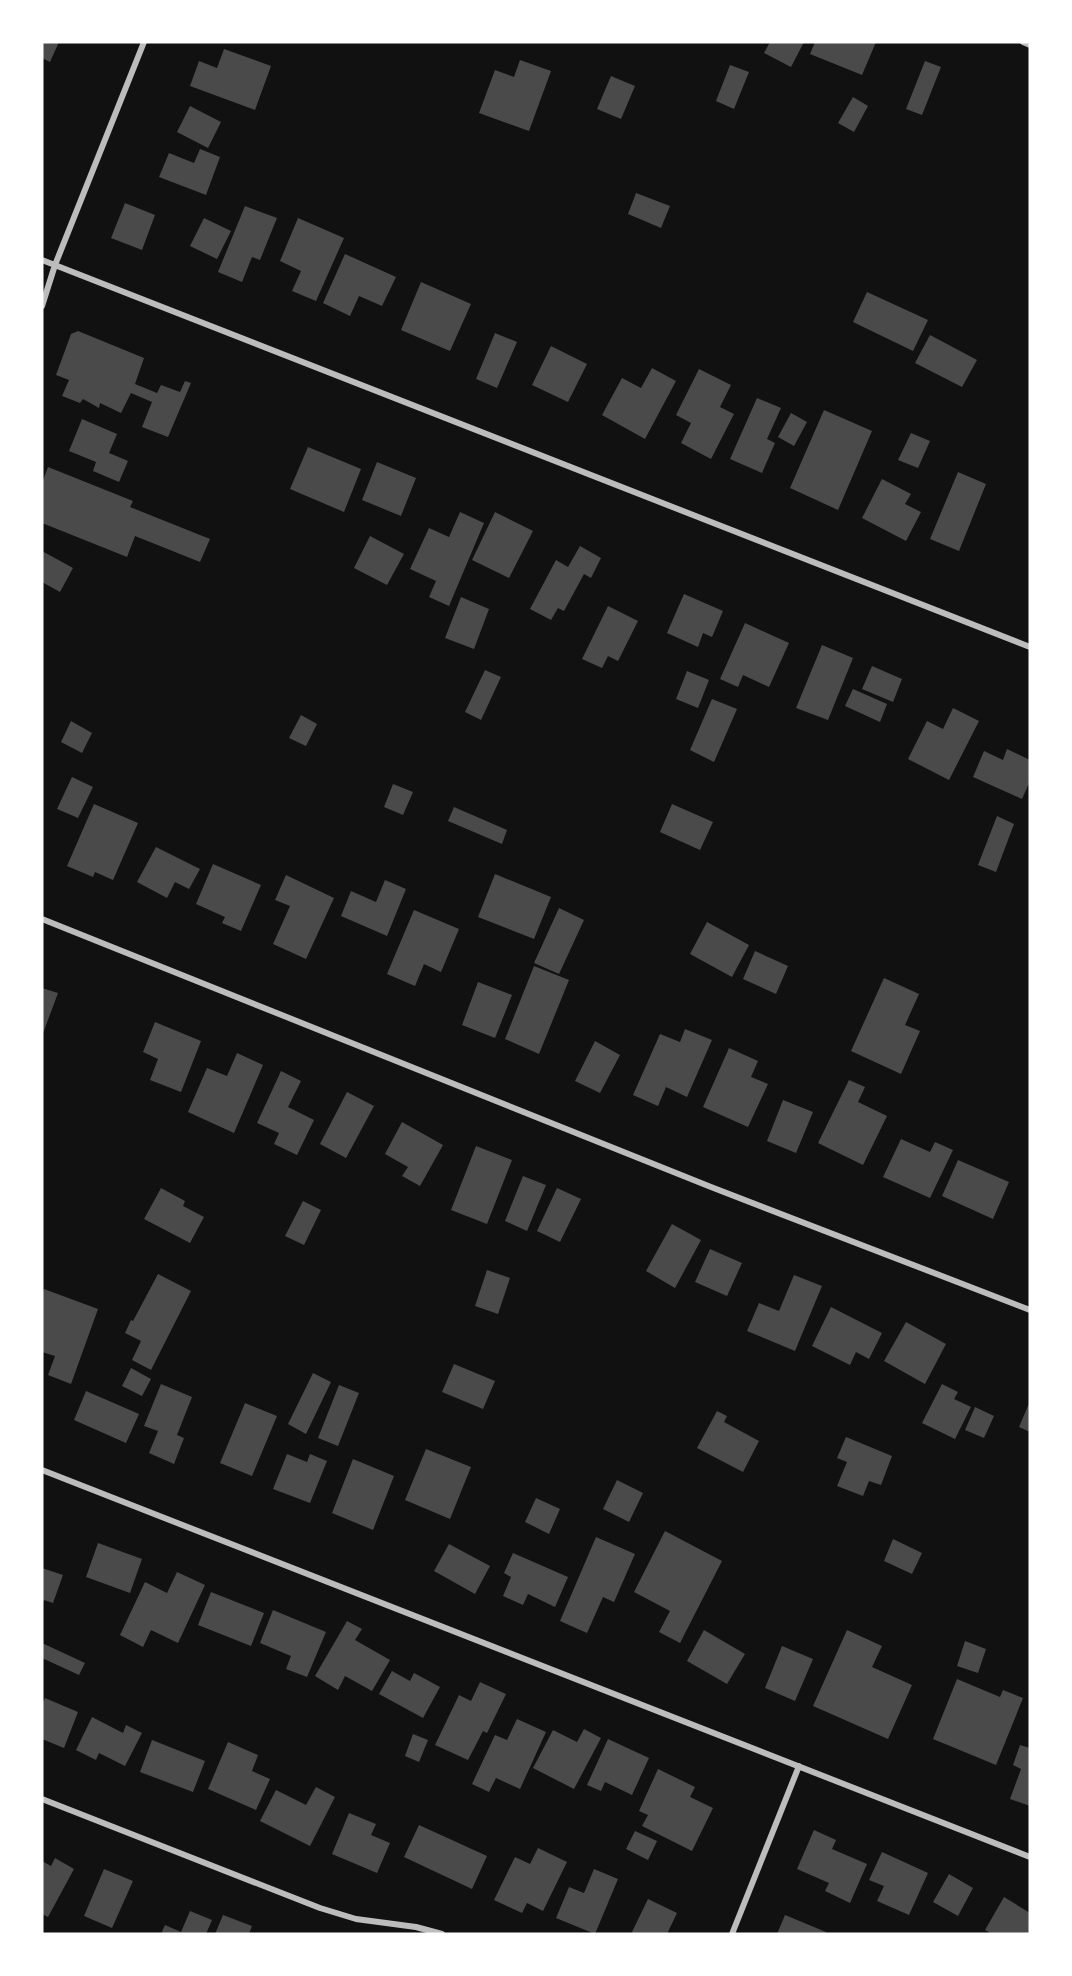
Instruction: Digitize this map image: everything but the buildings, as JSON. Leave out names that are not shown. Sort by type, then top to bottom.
[{"type":"street","points":[[42,306],[55,265],[144,42]]},
{"type":"street","points":[[1023,42],[1030,45]]},
{"type":"street","points":[[42,260],[1030,647]]},
{"type":"street","points":[[42,919],[711,1187],[1030,1310]]},
{"type":"street","points":[[42,1470],[1030,1857]]},
{"type":"street","points":[[732,1934],[799,1766]]},
{"type":"street","points":[[42,1799],[320,1908],[356,1919],[416,1927],[442,1934]]}]
